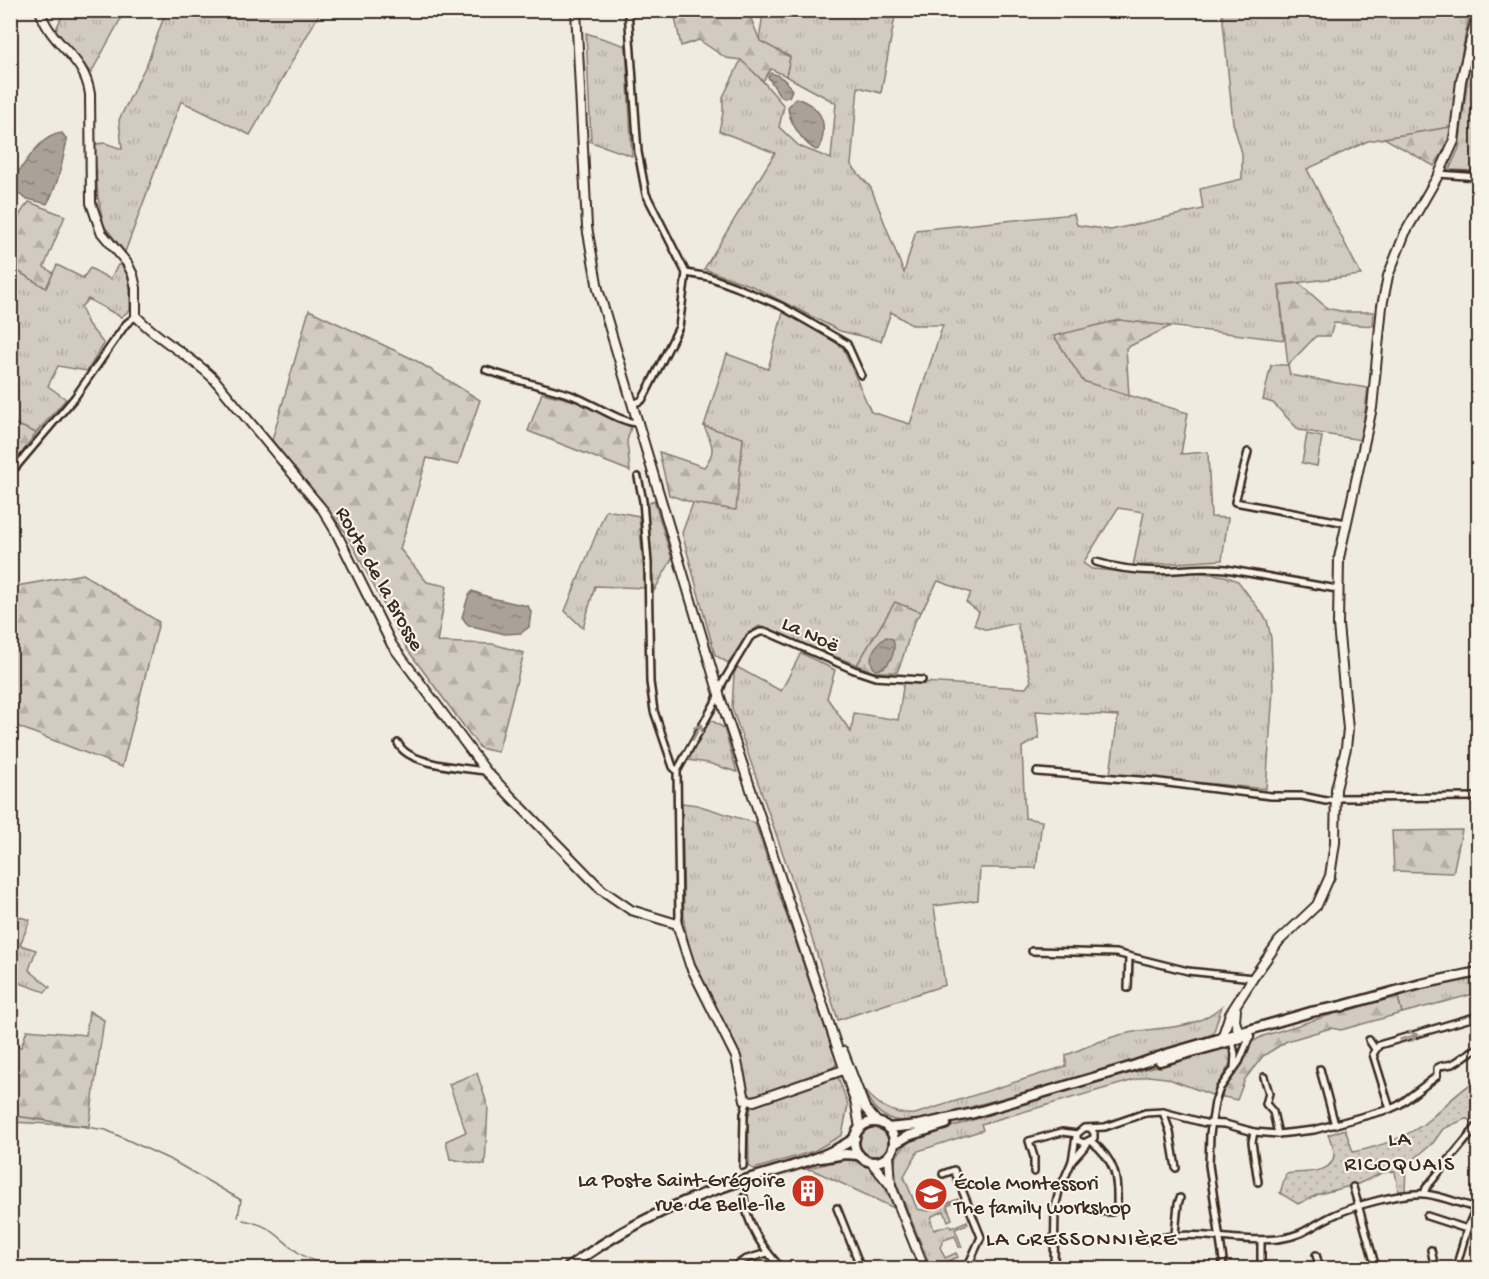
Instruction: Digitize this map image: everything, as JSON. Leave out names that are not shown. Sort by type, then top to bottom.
[{"type":"main road","points":[[894,1144],[908,1136],[974,1113],[1170,1053],[1250,1036],[1421,984],[1479,972]]},
{"type":"main road","points":[[1130,1067],[1180,1056],[1226,1040],[1239,1033],[1343,1006]]},
{"type":"main road","points":[[888,1128],[919,1125],[974,1113]]},
{"type":"main road","points":[[568,1269],[618,1234],[669,1208],[726,1186],[807,1161],[844,1154],[859,1155],[871,1162],[881,1161],[889,1155],[894,1144],[893,1135],[888,1128],[877,1122],[867,1123],[860,1128],[855,1138],[855,1147],[859,1155]]},
{"type":"main road","points":[[807,1161],[855,1138]]},
{"type":"street","points":[[10,474],[75,397],[126,324],[136,316],[136,288],[133,275],[127,263],[101,232],[91,203],[88,80],[80,65],[50,31],[40,10]]},
{"type":"street","points":[[576,10],[587,227],[598,289],[719,693],[828,1019],[865,1108],[877,1122]]},
{"type":"street","points":[[628,10],[638,152],[646,194],[686,273],[679,327],[646,393],[642,399],[633,404]]},
{"type":"street","points":[[1233,1070],[1235,1054],[1226,1040],[1230,1014],[1279,941],[1312,910],[1326,888],[1330,876],[1335,850],[1334,800],[1348,729],[1338,626],[1337,589],[1346,523],[1372,408],[1382,306],[1388,276],[1405,232],[1439,174],[1454,141],[1461,81],[1478,10]]},
{"type":"street","points":[[1439,174],[1479,177]]},
{"type":"street","points":[[686,273],[709,277],[772,302],[847,344],[861,375]]},
{"type":"street","name":"Route de la Brosse","points":[[136,316],[145,327],[201,366],[214,379],[323,510],[392,645],[486,771],[613,899],[631,910],[677,924]]},
{"type":"street","points":[[486,370],[571,395],[629,423],[639,423]]},
{"type":"street","points":[[1248,452],[1235,502],[1346,523]]},
{"type":"street","points":[[638,477],[643,501],[648,562],[650,682],[654,711],[673,767],[677,771],[680,917],[677,924],[690,965],[736,1057],[741,1074],[744,1097],[747,1102],[744,1114],[743,1166]]},
{"type":"street","points":[[1096,562],[1134,570],[1210,567],[1337,589]]},
{"type":"street","name":"La Noë","points":[[677,771],[723,682],[750,637],[760,632],[767,632],[875,677],[922,680]]},
{"type":"street","points":[[398,743],[405,752],[421,760],[486,771]]},
{"type":"street","points":[[1037,772],[1152,781],[1271,796],[1302,796],[1326,801],[1338,798],[1479,797]]},
{"type":"street","points":[[1032,951],[1116,953],[1188,971],[1250,981]]},
{"type":"street","points":[[1128,988],[1129,957]]},
{"type":"street","points":[[1180,1056],[1229,1039],[1239,1033],[1234,1017],[1250,981]]},
{"type":"street","points":[[1390,1110],[1372,1054],[1375,1049],[1379,1045],[1479,1016]]},
{"type":"street","points":[[1226,1040],[1280,1021]]},
{"type":"street","points":[[1222,1269],[1209,1165],[1212,1123],[1220,1088],[1244,1053],[1250,1036]]},
{"type":"street","points":[[1370,1040],[1375,1049]]},
{"type":"street","points":[[1054,1269],[1055,1208],[1059,1191],[1072,1161],[1074,1144],[1080,1130],[1105,1127],[1145,1113],[1163,1112],[1254,1132],[1278,1134],[1306,1132],[1390,1110],[1437,1076],[1437,1068],[1441,1065],[1453,1065],[1468,1052],[1479,1048]]},
{"type":"street","points":[[747,1102],[847,1069]]},
{"type":"street","points":[[847,1069],[860,1128]]},
{"type":"street","points":[[1320,1069],[1335,1125]]},
{"type":"street","points":[[1264,1077],[1269,1093],[1266,1104],[1273,1112],[1278,1134]]},
{"type":"street","points":[[1163,1112],[1170,1132],[1176,1168]]},
{"type":"street","points":[[1424,1194],[1426,1188],[1456,1150],[1471,1137],[1479,1125]]},
{"type":"street","points":[[1072,1161],[1105,1127]]},
{"type":"street","points":[[1090,1128],[1094,1133],[1091,1140]]},
{"type":"street","points":[[1034,1172],[1034,1157],[1029,1141],[1062,1132],[1077,1135]]},
{"type":"street","points":[[1254,1132],[1252,1143],[1258,1182]]},
{"type":"street","points":[[1077,1135],[1080,1142],[1091,1140]]},
{"type":"street","points":[[1091,1140],[1111,1162],[1118,1184],[1117,1208],[1112,1212],[1092,1211]]},
{"type":"street","points":[[889,1155],[891,1186],[924,1269]]},
{"type":"street","points":[[871,1162],[891,1186]]},
{"type":"street","points":[[943,1174],[954,1170],[981,1237],[967,1269]]},
{"type":"street","points":[[1353,1186],[1376,1269]]},
{"type":"street","points":[[1150,1241],[1175,1234],[1220,1239],[1261,1240],[1291,1237],[1308,1232],[1332,1216],[1359,1207],[1394,1197],[1424,1194],[1478,1206],[1467,1229],[1456,1269]]},
{"type":"street","points":[[744,1197],[750,1222],[767,1253],[781,1269]]},
{"type":"street","points":[[1175,1234],[1180,1198]]},
{"type":"street","points":[[837,1208],[861,1269]]},
{"type":"street","points":[[1427,1216],[1467,1229]]},
{"type":"street","points":[[1261,1240],[1261,1269]]},
{"type":"street","points":[[1431,1250],[1435,1269]]},
{"type":"street","points":[[733,1269],[744,1260],[767,1253]]},
{"type":"street","points":[[1316,1255],[1320,1269]]},
{"type":"green space","points":[[64,11],[125,11],[91,73],[55,32]]},
{"type":"green space","points":[[166,11],[321,11],[250,135],[181,101],[125,252],[104,226],[98,198],[94,144],[105,143],[122,149],[119,120],[148,61]]},
{"type":"green space","points":[[671,11],[748,11],[760,41],[790,57],[786,76],[771,69],[763,81],[741,60],[726,58],[699,40],[681,46],[675,17]]},
{"type":"green space","points":[[761,11],[896,11],[881,93],[858,87],[851,165],[871,188],[904,273],[916,230],[1074,214],[1077,225],[1111,230],[1203,209],[1200,189],[1242,179],[1242,153],[1233,123],[1222,11],[1470,11],[1457,78],[1451,127],[1368,141],[1307,169],[1361,275],[1279,285],[1284,340],[1119,320],[1121,393],[1188,413],[1181,454],[1208,452],[1211,517],[1228,518],[1222,560],[1133,566],[1144,512],[1118,508],[1083,563],[1092,569],[1151,574],[1197,572],[1225,576],[1238,581],[1267,620],[1271,638],[1273,691],[1266,789],[1110,774],[1118,716],[1036,711],[1039,738],[1022,747],[1025,818],[1042,821],[1036,868],[980,868],[978,900],[934,906],[945,985],[838,1020],[806,920],[732,708],[734,674],[737,667],[781,691],[801,653],[835,670],[827,698],[851,732],[854,713],[898,720],[904,681],[1026,688],[1031,681],[1017,623],[987,630],[974,625],[979,612],[966,602],[971,593],[938,581],[921,612],[895,603],[857,665],[759,626],[749,633],[728,663],[715,655],[682,533],[693,503],[735,510],[743,439],[704,426],[727,354],[768,369],[783,312],[830,338],[843,348],[871,412],[910,424],[943,325],[912,325],[891,312],[881,341],[840,331],[752,286],[704,269],[775,153],[719,131],[723,113],[723,97],[741,60],[755,72],[784,106],[779,127],[799,146],[831,159],[836,103],[786,76],[790,57],[759,41]]},
{"type":"green space","points":[[1478,29],[1478,171],[1449,170],[1459,148],[1468,75]]},
{"type":"green space","points":[[586,33],[626,46],[632,156],[591,142]]},
{"type":"green space","points":[[1451,127],[1446,147],[1434,166],[1384,138]]},
{"type":"green space","points":[[29,202],[65,216],[44,267],[53,273],[46,288],[11,267],[13,233],[23,209]]},
{"type":"green space","points":[[57,265],[83,278],[90,268],[110,279],[118,265],[121,265],[129,280],[130,310],[121,317],[88,299],[81,307],[88,324],[104,344],[87,371],[58,366],[48,386],[66,399],[36,433],[11,422],[11,267],[46,288]]},
{"type":"green space","points":[[1299,283],[1327,308],[1345,312],[1374,312],[1373,326],[1334,323],[1330,336],[1316,336],[1288,365],[1279,285]]},
{"type":"green space","points":[[309,310],[415,360],[480,400],[458,465],[427,458],[400,549],[427,582],[447,586],[437,642],[493,644],[524,653],[498,752],[480,748],[407,649],[346,533],[272,440]]},
{"type":"green space","points":[[1119,320],[1171,326],[1126,348],[1129,396],[1083,381],[1054,336]]},
{"type":"green space","points":[[1271,365],[1288,365],[1290,375],[1368,388],[1361,440],[1299,430],[1273,403],[1263,400]]},
{"type":"green space","points":[[542,393],[581,402],[631,427],[627,441],[630,471],[528,431]]},
{"type":"green space","points":[[11,422],[36,433],[11,468]]},
{"type":"green space","points":[[704,426],[743,438],[736,510],[693,503],[669,495],[659,452],[704,467],[711,456],[712,446]]},
{"type":"green space","points":[[1307,434],[1322,437],[1317,466],[1302,463]]},
{"type":"green space","points":[[654,500],[672,559],[654,591],[647,505]]},
{"type":"green space","points":[[606,510],[639,516],[645,588],[595,586],[583,628],[565,611]]},
{"type":"green space","points":[[83,574],[159,622],[122,767],[11,724],[11,587]]},
{"type":"green space","points":[[895,602],[921,612],[914,624],[897,672],[873,672],[857,665]]},
{"type":"green space","points":[[709,719],[724,728],[737,772],[708,763],[687,760]]},
{"type":"green space","points":[[682,803],[697,805],[755,823],[837,1063],[834,1067],[759,1095],[749,1094],[740,1057],[691,955],[684,923]]},
{"type":"green space","points":[[1462,830],[1453,873],[1394,871],[1392,831]]},
{"type":"green space","points":[[11,914],[30,920],[20,945],[36,950],[29,970],[50,987],[45,992],[11,980]]},
{"type":"green space","points":[[1478,976],[1478,993],[1402,1013],[1397,994]]},
{"type":"green space","points":[[1397,994],[1402,1013],[1341,1030],[1331,1028],[1287,1041],[1263,1056],[1245,1079],[1237,1100],[1219,1096],[1250,1043],[1263,1036]]},
{"type":"green space","points":[[1222,1006],[1213,1034],[1100,1071],[942,1115],[918,1120],[894,1120],[878,1111],[870,1102],[865,1090],[887,1108],[901,1113],[915,1114],[1066,1066],[1066,1055],[1109,1038],[1138,1031],[1187,1025],[1210,1015]]},
{"type":"green space","points":[[89,1011],[104,1020],[89,1126],[11,1122],[11,1044],[21,1047],[27,1030],[86,1035]]},
{"type":"green space","points":[[1218,1049],[1228,1049],[1233,1059],[1212,1095],[1166,1078],[1148,1076],[981,1124],[983,1130],[918,1151],[904,1176],[917,1209],[928,1211],[958,1199],[959,1201],[947,1206],[952,1219],[948,1221],[944,1211],[932,1216],[934,1230],[950,1225],[951,1228],[967,1221],[968,1224],[955,1229],[962,1247],[959,1247],[955,1236],[944,1240],[940,1247],[945,1258],[956,1253],[958,1257],[946,1262],[948,1268],[931,1268],[895,1180],[895,1161],[900,1151],[908,1143],[914,1139],[1037,1099]]},
{"type":"green space","points":[[477,1073],[488,1107],[485,1165],[450,1159],[446,1141],[466,1132],[449,1084]]},
{"type":"green space","points":[[838,1077],[848,1105],[842,1135],[814,1151],[754,1169],[749,1167],[748,1117],[751,1108]]},
{"type":"green space","points":[[1478,1079],[1478,1111],[1474,1112],[1472,1120],[1465,1119],[1443,1129],[1433,1143],[1406,1166],[1405,1191],[1398,1191],[1395,1171],[1382,1173],[1358,1184],[1319,1194],[1298,1204],[1280,1193],[1286,1174],[1316,1171],[1329,1166],[1334,1153],[1328,1135],[1345,1129],[1353,1152],[1384,1144],[1423,1124],[1459,1092]]},
{"type":"green space","points":[[874,1128],[884,1132],[888,1142],[884,1152],[874,1156],[864,1152],[860,1142],[864,1132]]},
{"type":"green space","points":[[845,1160],[864,1164],[871,1169],[887,1191],[894,1208],[813,1170],[803,1169]]},
{"type":"water","points":[[771,73],[781,77],[788,84],[792,90],[789,97],[780,96],[768,77]]},
{"type":"water","points":[[796,98],[812,106],[821,117],[823,131],[819,149],[816,150],[807,143],[791,119],[788,107]]},
{"type":"water","points":[[62,133],[67,140],[62,165],[47,204],[24,198],[11,187],[13,179],[40,144]]},
{"type":"water","points":[[472,591],[491,598],[528,606],[531,612],[529,627],[521,633],[505,634],[468,625],[462,617]]},
{"type":"water","points":[[886,637],[893,639],[893,655],[888,664],[875,670],[871,656],[878,644]]},
{"type":"waterway","points":[[10,1115],[106,1130],[173,1161],[241,1200],[238,1217]]},
{"type":"waterway","points":[[243,1220],[261,1225],[299,1253],[335,1268]]},
{"type":"place","name":"La Poste Saint-Grégoire rue de Belle-Île","points":[[808,1191]]},
{"type":"place","name":"École Montessori The family workshop","points":[[931,1194]]},
{"type":"district","name":"LA RICOQUAIS","points":[[1400,1150]]},
{"type":"district","name":"LA CRESSONNIÈRE","points":[[1082,1237]]}]
